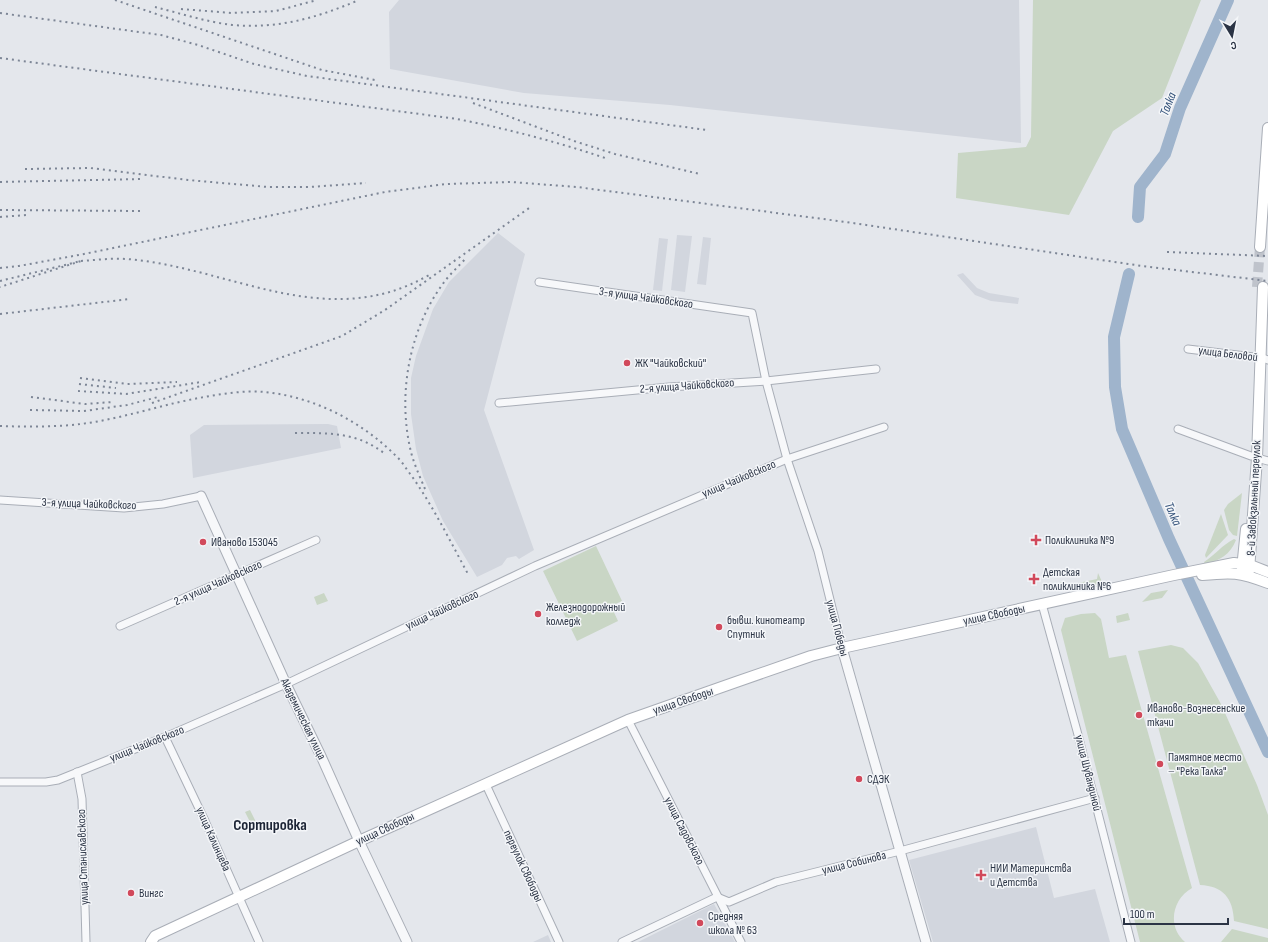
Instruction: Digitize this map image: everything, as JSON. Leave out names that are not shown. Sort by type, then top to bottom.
[{"type":"main road","points":[[1268,128],[1263,247],[1268,223]]},
{"type":"main road","name":"8-й Завокзальный переулок","points":[[1246,569],[1261,358],[1260,287]]},
{"type":"main road","name":"улица Свободы","points":[[152,942],[239,899],[629,722],[804,659],[1175,578],[1234,563],[1246,569]]},
{"type":"main road","points":[[1246,569],[1268,572]]},
{"type":"main road","points":[[1246,569],[1268,583]]},
{"type":"main road","name":"улица Свободы","points":[[360,844],[488,789],[629,722]]},
{"type":"street","name":"3-я улица Чайковского","points":[[539,282],[752,313]]},
{"type":"street","name":"улица Победы","points":[[752,313],[766,381],[787,459],[818,551],[843,651],[926,942]]},
{"type":"street","name":"улица Беловой","points":[[1188,348],[1261,358]]},
{"type":"street","name":"2-я улица Чайковского","points":[[499,403],[669,387],[766,381],[876,369]]},
{"type":"street","name":"улица Чайковского","points":[[0,782],[46,782],[58,780],[165,737],[286,684],[535,566],[787,459],[884,427]]},
{"type":"street","points":[[1178,429],[1268,461]]},
{"type":"street","name":"3-я улица Чайковского","points":[[0,500],[124,508],[163,504],[201,496]]},
{"type":"street","name":"Академическая улица","points":[[201,496],[286,684],[407,942]]},
{"type":"street","name":"2-я улица Чайковского","points":[[120,626],[237,576],[316,540]]},
{"type":"street","name":"улица Шувандиной","points":[[1043,607],[1131,942]]},
{"type":"street","name":"улица Садовского","points":[[629,722],[741,942]]},
{"type":"street","name":"улица Калинцева","points":[[165,737],[206,821],[259,942]]},
{"type":"street","name":"улица Станиславского","points":[[77,772],[82,799],[86,942]]},
{"type":"street","name":"переулок Свободы","points":[[488,789],[559,942]]},
{"type":"street","name":"улица Собинова","points":[[717,897],[729,902],[776,882],[900,851],[1094,798]]},
{"type":"street","points":[[622,942],[717,897]]},
{"type":"shaded area","points":[[399,0],[1019,0],[1021,143],[670,105],[524,93],[390,69],[389,12]]},
{"type":"shaded area","points":[[498,233],[525,254],[484,410],[534,550],[519,559],[516,556],[507,558],[502,565],[477,577],[443,521],[423,476],[416,449],[411,414],[411,378],[416,356],[433,309],[449,282]]},
{"type":"shaded area","points":[[677,235],[692,236],[685,292],[671,290]]},
{"type":"shaded area","points":[[703,237],[711,238],[706,285],[697,284]]},
{"type":"shaded area","points":[[659,238],[668,239],[662,291],[653,290]]},
{"type":"shaded area","points":[[963,273],[977,288],[989,293],[1019,298],[1018,304],[991,301],[975,295],[957,275]]},
{"type":"shaded area","points":[[328,424],[337,426],[341,448],[193,478],[190,435],[204,425]]},
{"type":"shaded area","name":"НИИ Материнства и Детства","points":[[1036,827],[1054,898],[1095,889],[1110,942],[933,942],[909,860]]},
{"type":"shaded area","name":"Средняя школа № 63","points":[[714,904],[735,942],[638,942]]},
{"type":"shaded area","points":[[548,935],[551,942],[533,942]]},
{"type":"green space","points":[[1033,0],[1201,0],[1162,98],[1113,131],[1069,215],[956,198],[958,153],[1026,147],[1031,137]]},
{"type":"green space","points":[[1242,493],[1237,536],[1233,535],[1229,530],[1224,510],[1228,504]]},
{"type":"green space","points":[[1221,514],[1228,535],[1206,558],[1205,555]]},
{"type":"green space","points":[[1234,539],[1236,540],[1234,545],[1228,553],[1220,559],[1205,565],[1204,562]]},
{"type":"green space","points":[[596,546],[622,601],[611,606],[618,621],[577,641],[543,571]]},
{"type":"green space","points":[[1098,573],[1103,584],[1062,591],[1060,582],[1063,582],[1064,586],[1097,579]]},
{"type":"green space","points":[[1168,590],[1162,598],[1142,602],[1151,593]]},
{"type":"green space","points":[[324,593],[328,601],[317,605],[314,597]]},
{"type":"green space","points":[[1095,613],[1101,619],[1109,658],[1126,655],[1192,888],[1180,899],[1174,914],[1176,929],[1179,936],[1185,942],[1140,942],[1061,630],[1065,618],[1081,614]]},
{"type":"green space","points":[[1128,613],[1130,620],[1117,623],[1116,616]]},
{"type":"green space","points":[[1171,645],[1183,648],[1198,663],[1221,704],[1257,785],[1268,815],[1268,929],[1234,921],[1232,906],[1225,895],[1215,888],[1200,885],[1138,651]]},
{"type":"green space","points":[[250,810],[257,824],[252,826],[245,812]]},
{"type":"green space","points":[[1232,929],[1268,938],[1268,942],[1221,942]]},
{"type":"waterway","name":"Талка","points":[[1138,217],[1140,187],[1165,154],[1180,108],[1228,0]]},
{"type":"waterway","name":"Талка","points":[[1129,274],[1114,337],[1115,387],[1122,429],[1169,539],[1268,752]]},
{"type":"tunnel","points":[[1257,287],[1260,247]]},
{"type":"railway","points":[[115,0],[322,70],[375,80]]},
{"type":"railway","points":[[181,9],[232,13],[276,11],[317,0]]},
{"type":"railway","points":[[155,7],[222,24],[249,26],[282,24],[297,21],[328,12],[359,0]]},
{"type":"railway","points":[[0,13],[161,35],[198,45],[254,64],[307,76],[707,130]]},
{"type":"railway","points":[[0,58],[457,119],[533,136],[608,159]]},
{"type":"railway","points":[[473,103],[574,141],[615,154],[700,174]]},
{"type":"railway","points":[[25,169],[90,168],[188,180],[268,187],[310,187],[366,183]]},
{"type":"railway","points":[[0,182],[142,179]]},
{"type":"railway","points":[[0,268],[84,254],[385,192],[446,184],[511,182],[577,187],[846,222],[1142,266],[1268,281]]},
{"type":"railway","points":[[152,403],[342,336],[385,310],[532,206]]},
{"type":"railway","points":[[0,210],[143,211]]},
{"type":"railway","points":[[0,217],[27,215]]},
{"type":"railway","points":[[1167,252],[1268,256]]},
{"type":"railway","points":[[425,489],[412,457],[407,430],[405,408],[409,363],[415,341],[433,300],[447,278],[466,258]]},
{"type":"railway","points":[[81,261],[127,259],[165,264],[278,292],[316,298],[353,299],[391,292],[429,275]]},
{"type":"railway","points":[[0,281],[81,261],[0,287]]},
{"type":"railway","points":[[0,314],[130,299]]},
{"type":"railway","points":[[80,378],[127,384],[177,382]]},
{"type":"railway","points":[[78,391],[126,394],[201,382]]},
{"type":"railway","points":[[79,384],[116,388]]},
{"type":"railway","points":[[0,426],[61,426],[96,422],[184,401],[241,392],[265,392],[301,399],[319,405],[352,422],[368,432],[398,458],[427,499],[468,574]]},
{"type":"railway","points":[[31,397],[85,404],[113,402]]},
{"type":"railway","points":[[30,410],[84,411],[127,405],[158,397]]},
{"type":"railway","points":[[295,433],[342,435],[364,441],[385,454]]},
{"type":"place","name":"ЖК \"Чайковский\"","points":[[627,363]]},
{"type":"place","name":"Поликлиника №9","points":[[1036,540]]},
{"type":"place","name":"Иваново 153045","points":[[203,542]]},
{"type":"place","name":"Детская поликлиника №6","points":[[1034,579]]},
{"type":"place","name":"Железнодорожный колледж","points":[[538,614]]},
{"type":"place","name":"бывш. кинотеатр Спутник","points":[[719,627]]},
{"type":"place","name":"Иваново-Вознесенские ткачи","points":[[1139,715]]},
{"type":"place","name":"Памятное место – \"Река Талка\"","points":[[1160,764]]},
{"type":"place","name":"СДЭК","points":[[859,779]]},
{"type":"place","name":"НИИ Материнства и Детства","points":[[981,875]]},
{"type":"place","name":"Вингс","points":[[131,893]]},
{"type":"place","name":"Средняя школа № 63","points":[[700,923]]},
{"type":"district","name":"Сортировка","points":[[270,825]]}]
